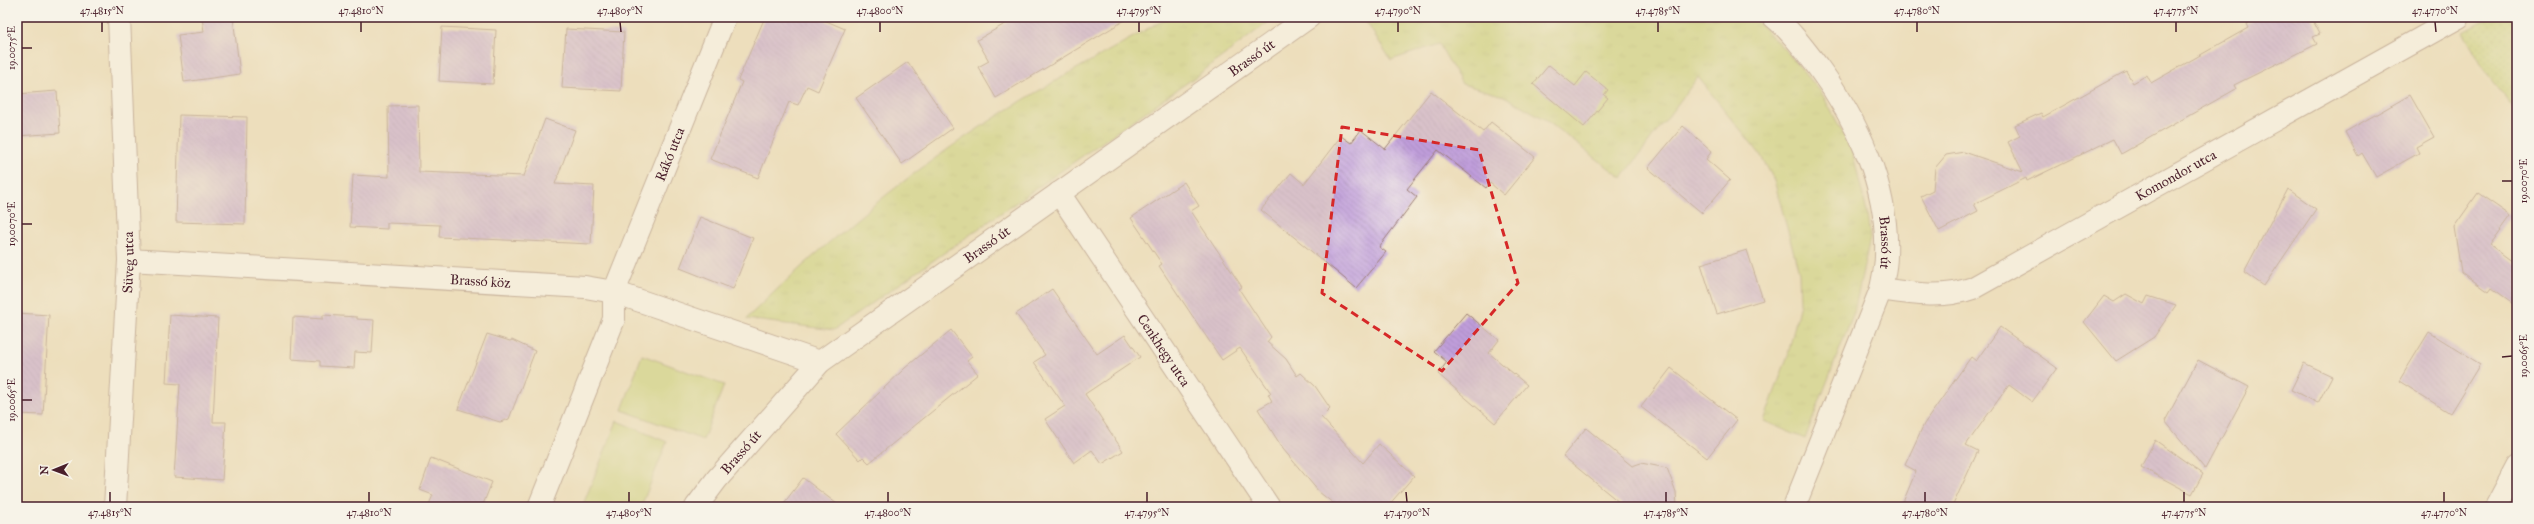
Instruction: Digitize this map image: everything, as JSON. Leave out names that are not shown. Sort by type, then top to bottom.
[{"type":"street","name":"Süveg utca","points":[[115,507],[129,260],[119,17]]},
{"type":"street","name":"Rákó utca","points":[[614,292],[725,17]]},
{"type":"street","name":"Brassó út","points":[[696,507],[716,479],[761,429],[790,393],[820,362],[1309,17]]},
{"type":"street","name":"Brassó út","points":[[1774,17],[1811,58],[1841,98],[1864,142],[1877,183],[1884,217],[1886,256],[1881,289],[1794,507]]},
{"type":"street","name":"Komondor utca","points":[[1881,289],[1937,296],[1956,294],[1973,288],[2459,17]]},
{"type":"street","name":"Cenkhegy utca","points":[[1059,193],[1270,507]]},
{"type":"street","name":"Brassó köz","points":[[129,260],[585,287],[614,292],[820,362]]},
{"type":"street","points":[[539,507],[593,376],[614,319],[614,292]]},
{"type":"street","points":[[2496,507],[2517,467]]},
{"type":"highlighted area","points":[[1342,127],[1479,150],[1518,283],[1442,371],[1322,293]]},
{"type":"green space","points":[[1172,17],[1275,17],[1198,75],[834,330],[746,319],[829,242],[887,194],[948,149],[1044,87],[1156,24]]},
{"type":"green space","points":[[1363,17],[1754,18],[1788,53],[1821,92],[1852,150],[1867,213],[1870,238],[1854,312],[1805,439],[1764,421],[1788,355],[1800,303],[1799,272],[1774,180],[1760,154],[1698,77],[1622,178],[1543,118],[1504,96],[1462,84],[1439,44],[1391,60]]},
{"type":"green space","points":[[2491,17],[2517,17],[2517,112],[2486,73],[2463,32]]},
{"type":"green space","points":[[642,355],[724,385],[703,440],[622,410]]},
{"type":"green space","points":[[617,421],[667,442],[641,507],[582,507]]},
{"type":"building","points":[[202,17],[233,17],[240,74],[184,82],[178,35],[204,32]]},
{"type":"building","points":[[765,17],[817,17],[845,29],[818,91],[807,86],[798,105],[789,102],[758,178],[710,159],[742,82],[738,80]]},
{"type":"building","points":[[1017,17],[1130,17],[996,98],[978,67],[989,61],[977,40]]},
{"type":"building","points":[[2259,17],[2311,17],[2320,34],[2313,37],[2317,44],[2234,85],[2236,89],[2121,154],[2113,139],[2027,181],[2026,178],[1974,204],[1978,211],[1939,231],[1921,196],[1933,190],[1935,168],[1946,155],[1964,152],[2023,172],[2008,142],[2020,136],[2015,125],[2041,113],[2043,117],[2126,71],[2133,83],[2147,75],[2151,83],[2248,28],[2246,24]]},
{"type":"building","points":[[442,27],[496,30],[493,84],[439,81]]},
{"type":"building","points":[[566,29],[624,32],[621,91],[562,88]]},
{"type":"building","points":[[908,62],[953,128],[902,164],[856,98]]},
{"type":"building","points":[[1549,65],[1575,86],[1586,72],[1608,90],[1604,95],[1608,98],[1584,127],[1533,84]]},
{"type":"building","points":[[57,91],[60,133],[17,136],[17,94]]},
{"type":"building","points":[[1431,91],[1483,132],[1491,122],[1535,157],[1504,195],[1490,183],[1486,188],[1438,150],[1407,189],[1417,197],[1379,247],[1386,252],[1356,288],[1261,210],[1291,173],[1304,184],[1341,136],[1351,143],[1361,130],[1385,149]]},
{"type":"building","points":[[2410,95],[2434,137],[2416,147],[2419,153],[2376,177],[2362,153],[2358,156],[2345,132]]},
{"type":"building","points":[[418,105],[419,172],[524,176],[545,119],[575,130],[555,184],[594,186],[591,244],[439,237],[440,225],[387,223],[387,229],[350,227],[353,175],[389,177],[388,106]]},
{"type":"building","points":[[179,115],[247,117],[245,224],[176,222]]},
{"type":"building","points":[[1683,126],[1712,151],[1706,159],[1730,180],[1702,213],[1648,168]]},
{"type":"building","points":[[1184,182],[1199,206],[1191,211],[1242,287],[1239,289],[1271,337],[1267,342],[1286,359],[1297,376],[1301,373],[1315,386],[1330,408],[1321,417],[1363,463],[1379,444],[1414,476],[1387,507],[1338,507],[1319,492],[1283,449],[1258,409],[1272,401],[1268,394],[1271,393],[1240,348],[1222,360],[1159,266],[1162,264],[1131,218]]},
{"type":"building","points":[[2288,189],[2316,209],[2264,286],[2244,272]]},
{"type":"building","points":[[2478,193],[2511,216],[2490,245],[2517,265],[2517,306],[2492,288],[2489,292],[2461,272],[2454,227]]},
{"type":"building","points":[[700,217],[753,238],[733,289],[680,268]]},
{"type":"building","points":[[1747,250],[1763,300],[1717,314],[1701,264]]},
{"type":"building","points":[[1052,289],[1097,354],[1125,335],[1140,357],[1085,394],[1123,451],[1102,464],[1092,450],[1074,463],[1045,419],[1065,406],[1034,362],[1045,355],[1016,314]]},
{"type":"building","points":[[2126,294],[2144,304],[2148,296],[2176,305],[2154,337],[2116,361],[2084,322],[2104,296],[2114,302]]},
{"type":"building","points":[[17,313],[49,315],[43,415],[17,414]]},
{"type":"building","points":[[1466,313],[1499,340],[1489,353],[1527,385],[1495,423],[1438,374],[1447,362],[1434,351]]},
{"type":"building","points":[[170,315],[218,318],[213,422],[226,422],[222,480],[174,477],[180,384],[166,383]]},
{"type":"building","points":[[323,315],[357,317],[357,319],[374,320],[372,353],[355,352],[354,368],[320,366],[320,361],[291,359],[293,317],[323,319]]},
{"type":"building","points":[[2000,327],[2057,368],[2032,402],[2009,385],[1966,445],[1978,451],[1952,507],[1901,507],[1916,471],[1905,465],[1924,424],[1971,357],[1976,361]]},
{"type":"building","points":[[951,330],[972,357],[967,361],[978,374],[869,463],[863,457],[860,460],[836,434],[905,368]]},
{"type":"building","points":[[2429,332],[2480,364],[2450,413],[2399,381]]},
{"type":"building","points":[[487,334],[510,341],[512,340],[535,351],[509,419],[500,422],[458,409]]},
{"type":"building","points":[[2198,360],[2249,387],[2205,469],[2165,421]]},
{"type":"building","points":[[2304,363],[2332,376],[2318,403],[2291,390]]},
{"type":"building","points":[[1671,368],[1737,420],[1707,458],[1641,407]]},
{"type":"building","points":[[1586,428],[1632,466],[1641,463],[1667,468],[1676,492],[1677,507],[1625,507],[1563,456]]},
{"type":"building","points":[[2155,440],[2203,474],[2192,494],[2141,467]]},
{"type":"building","points":[[431,458],[492,482],[482,507],[428,507],[433,495],[420,490]]},
{"type":"building","points":[[803,478],[841,507],[781,507]]}]
